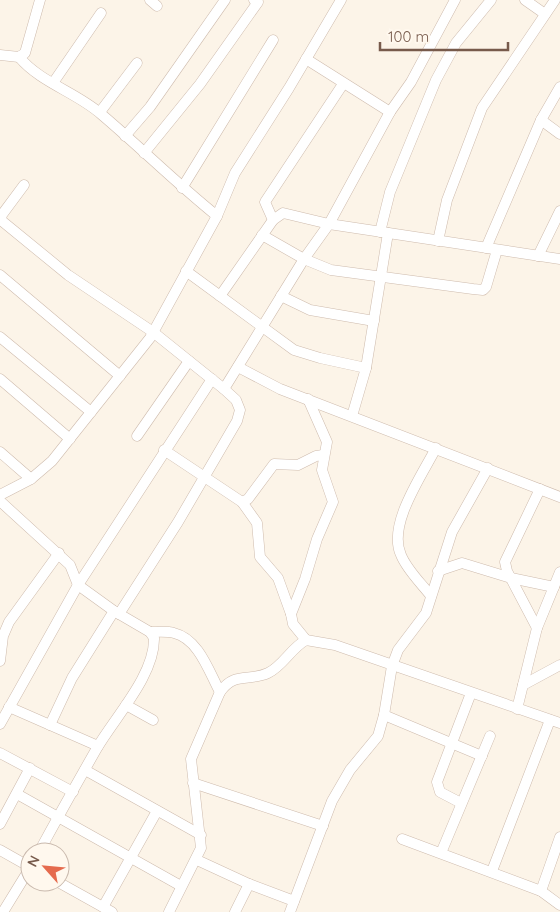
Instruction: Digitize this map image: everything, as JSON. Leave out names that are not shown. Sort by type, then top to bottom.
[{"type":"street","points":[[20,57],[28,49],[40,0]]},
{"type":"street","points":[[125,136],[150,107],[225,0]]},
{"type":"street","points":[[144,153],[200,84],[258,2],[254,0]]},
{"type":"street","points":[[0,495],[31,479],[52,461],[153,332],[216,216],[235,173],[341,0]]},
{"type":"street","points":[[224,389],[304,259],[329,224],[390,112],[411,82],[455,0]]},
{"type":"street","points":[[352,416],[366,368],[374,321],[390,192],[440,71],[456,43],[491,0]]},
{"type":"street","points":[[525,0],[545,14]]},
{"type":"street","points":[[438,241],[447,200],[482,108],[555,0]]},
{"type":"street","points":[[53,84],[101,13]]},
{"type":"street","points":[[182,188],[272,40]]},
{"type":"street","points":[[0,55],[20,57],[30,70],[100,112],[182,188],[216,216]]},
{"type":"street","points":[[306,59],[342,84],[390,112]]},
{"type":"street","points":[[100,112],[137,62]]},
{"type":"street","points":[[273,220],[265,202],[342,84]]},
{"type":"street","points":[[262,235],[304,259],[330,270],[483,290],[489,281],[492,249],[541,120],[560,87]]},
{"type":"street","points":[[541,120],[560,134]]},
{"type":"street","points":[[24,185],[1,216],[2,221],[68,275],[153,332],[190,361],[236,400],[240,410],[238,421],[205,476],[72,678],[50,725]]},
{"type":"street","points":[[538,256],[560,211]]},
{"type":"street","points":[[220,296],[273,220],[283,213],[329,224],[560,259]]},
{"type":"street","points":[[186,271],[262,328],[303,354],[366,368]]},
{"type":"street","points":[[0,275],[120,376]]},
{"type":"street","points":[[281,296],[310,310],[374,321]]},
{"type":"street","points":[[0,337],[91,412]]},
{"type":"street","points":[[137,436],[190,361]]},
{"type":"street","points":[[238,367],[268,384],[560,497]]},
{"type":"street","points":[[0,724],[78,585],[164,450],[212,379]]},
{"type":"street","points":[[0,380],[70,439]]},
{"type":"street","points":[[291,614],[317,538],[332,506],[332,495],[324,479],[326,442],[308,400]]},
{"type":"street","points":[[431,596],[401,556],[397,537],[406,506],[436,448]]},
{"type":"street","points":[[164,450],[242,502],[258,523],[260,557],[278,578],[291,614],[292,624],[306,640],[329,644],[560,723]]},
{"type":"street","points":[[0,452],[31,479]]},
{"type":"street","points":[[242,502],[248,499],[274,464],[298,465],[316,456],[324,455]]},
{"type":"street","points":[[290,912],[332,800],[350,770],[378,736],[384,714],[392,666],[402,643],[426,613],[438,571],[456,521],[488,468]]},
{"type":"street","points":[[538,628],[505,566],[506,554],[540,489]]},
{"type":"street","points":[[0,501],[70,565],[78,585],[116,613],[150,632],[154,638],[152,654],[126,706],[98,746],[45,842]]},
{"type":"street","points":[[0,660],[4,636],[9,622],[58,553]]},
{"type":"street","points":[[438,571],[462,563],[511,578],[554,587]]},
{"type":"street","points":[[517,709],[538,628],[560,572]]},
{"type":"street","points":[[150,632],[173,632],[186,638],[198,651],[220,692]]},
{"type":"street","points":[[168,912],[197,860],[201,848],[191,759],[220,692],[226,683],[235,679],[269,673],[306,640]]},
{"type":"street","points":[[523,685],[560,665]]},
{"type":"street","points":[[461,803],[445,796],[437,787],[440,771],[471,693]]},
{"type":"street","points":[[126,706],[152,720]]},
{"type":"street","points":[[9,707],[98,746]]},
{"type":"street","points":[[384,714],[482,756]]},
{"type":"street","points":[[492,871],[550,720]]},
{"type":"street","points":[[441,853],[490,736]]},
{"type":"street","points":[[0,753],[73,792]]},
{"type":"street","points":[[0,824],[4,809],[17,794],[30,768]]},
{"type":"street","points":[[85,770],[201,835]]},
{"type":"street","points":[[193,783],[323,826]]},
{"type":"street","points":[[17,794],[58,819],[182,886]]},
{"type":"street","points":[[70,889],[107,909],[130,858],[157,811]]},
{"type":"street","points":[[540,891],[560,837]]},
{"type":"street","points":[[402,839],[492,871],[540,891],[560,905]]},
{"type":"street","points":[[0,850],[20,861]]},
{"type":"street","points":[[197,860],[249,884],[294,901]]},
{"type":"street","points":[[2,911],[20,883]]},
{"type":"street","points":[[235,912],[249,884]]}]
